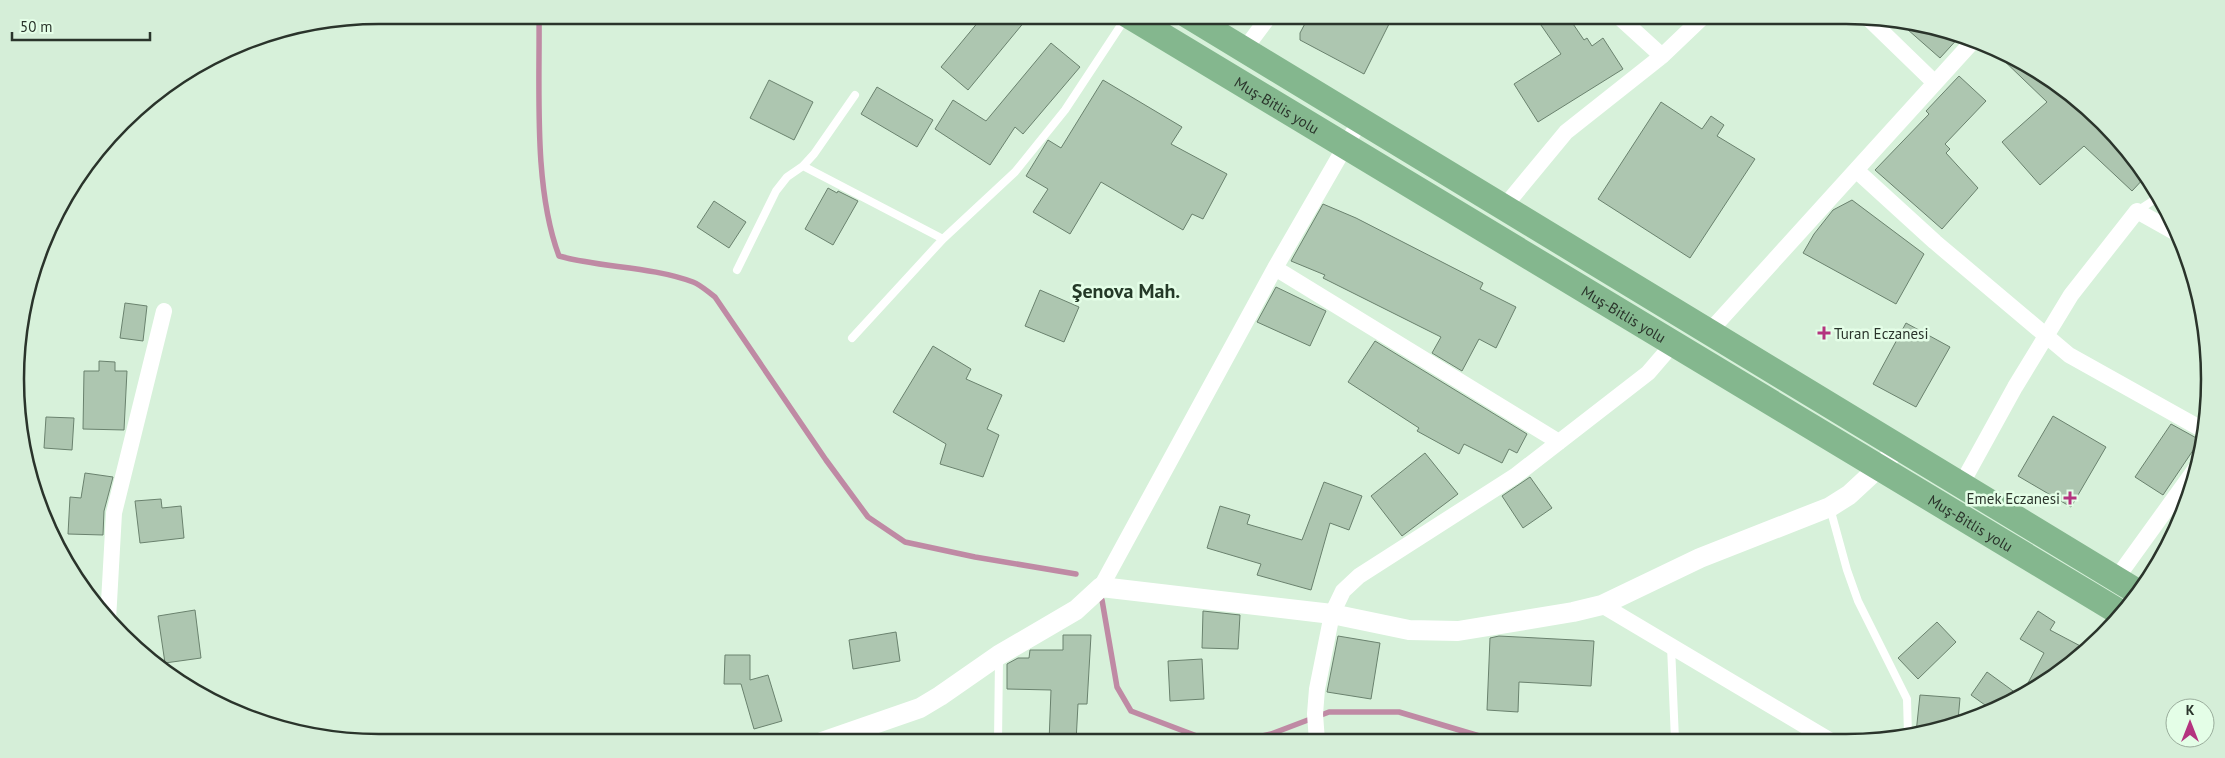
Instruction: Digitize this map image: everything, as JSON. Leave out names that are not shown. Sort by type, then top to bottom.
[{"type":"highway","name":"Muş-Bitlis yolu","points":[[1143,24],[2116,610]]},
{"type":"highway","points":[[1191,53],[1196,24]]},
{"type":"highway","name":"Muş-Bitlis yolu","points":[[1202,24],[2126,585]]},
{"type":"street","points":[[1244,50],[1263,24]]},
{"type":"street","points":[[1627,24],[1662,56]]},
{"type":"street","points":[[1504,207],[1566,132],[1662,56],[1696,24]]},
{"type":"street","points":[[1876,26],[1935,83]]},
{"type":"street","points":[[1709,332],[1968,46]]},
{"type":"street","points":[[845,734],[920,708],[998,655],[1076,610],[1101,587],[1275,268],[1344,145],[1361,119]]},
{"type":"street","points":[[1856,170],[1935,242],[2069,355],[2198,427]]},
{"type":"street","points":[[1961,485],[2046,335],[2071,295],[2137,210],[2168,228]]},
{"type":"street","points":[[1275,268],[1559,442]]},
{"type":"street","points":[[109,609],[114,513],[164,311]]},
{"type":"street","points":[[1316,734],[1315,714],[1332,614],[1343,591],[1359,576],[1515,476],[1648,373],[1673,344]]},
{"type":"street","points":[[1101,587],[1332,614],[1409,630],[1433,632],[1482,628],[1602,605],[1700,558],[1830,507],[1849,495],[1880,468],[1898,447]]},
{"type":"street","points":[[2126,585],[2183,491]]},
{"type":"street","points":[[1602,605],[1819,734]]},
{"type":"lane","points":[[852,338],[943,239],[1015,172],[1089,77],[1122,24]]},
{"type":"lane","points":[[737,270],[776,191],[787,177],[803,166],[822,144],[855,94]]},
{"type":"lane","points":[[803,166],[943,239]]},
{"type":"lane","points":[[2137,210],[2153,200]]},
{"type":"lane","points":[[1830,507],[1844,562],[1858,601],[1907,699],[1908,728]]},
{"type":"lane","points":[[1671,646],[1675,734]]},
{"type":"lane","points":[[998,655],[998,734]]},
{"type":"building","points":[[977,24],[1023,24],[968,90],[941,67]]},
{"type":"building","points":[[1305,24],[1389,24],[1364,74],[1300,40],[1300,33]]},
{"type":"building","points":[[1540,24],[1573,24],[1584,40],[1587,38],[1592,46],[1603,38],[1623,69],[1538,122],[1514,84],[1561,54]]},
{"type":"building","points":[[1908,30],[1955,41],[1940,58]]},
{"type":"building","points":[[1051,43],[1080,67],[1023,134],[1015,127],[990,165],[935,129],[953,100],[986,121]]},
{"type":"building","points":[[2004,60],[2024,71],[2062,97],[2097,128],[2128,163],[2141,182],[2132,191],[2084,146],[2040,185],[2002,142],[2047,102]]},
{"type":"building","points":[[1959,76],[1986,101],[1945,144],[1950,149],[1946,153],[1978,188],[1942,229],[1875,170],[1929,114],[1926,111]]},
{"type":"building","points":[[769,80],[813,102],[794,140],[750,118]]},
{"type":"building","points":[[1103,80],[1182,127],[1171,144],[1227,174],[1203,219],[1192,214],[1183,230],[1101,182],[1070,234],[1033,212],[1048,189],[1026,176],[1048,140],[1061,148]]},
{"type":"building","points":[[877,87],[933,120],[917,147],[861,114]]},
{"type":"building","points":[[1661,102],[1702,129],[1711,116],[1724,125],[1717,136],[1755,159],[1690,258],[1598,199]]},
{"type":"building","points":[[828,188],[858,201],[833,245],[805,229]]},
{"type":"building","points":[[1852,200],[1924,254],[1896,304],[1803,253],[1814,234],[1833,210]]},
{"type":"building","points":[[714,201],[746,222],[729,248],[697,227]]},
{"type":"building","points":[[1323,204],[1356,218],[1483,283],[1480,289],[1516,307],[1496,348],[1479,339],[1462,371],[1432,353],[1441,337],[1323,278],[1325,275],[1291,261]]},
{"type":"building","points":[[1276,287],[1326,311],[1310,346],[1257,322]]},
{"type":"building","points":[[1040,290],[1079,307],[1064,342],[1025,326]]},
{"type":"building","points":[[125,303],[147,306],[143,341],[120,338]]},
{"type":"building","points":[[1906,323],[1950,347],[1916,407],[1873,384]]},
{"type":"building","points":[[1375,341],[1527,434],[1517,453],[1509,449],[1502,463],[1464,444],[1459,454],[1417,431],[1419,428],[1348,382]]},
{"type":"building","points":[[933,346],[971,369],[966,379],[1002,395],[987,429],[999,435],[983,477],[940,464],[946,444],[893,412]]},
{"type":"building","points":[[99,361],[115,362],[115,371],[127,371],[124,430],[83,429],[84,371],[99,371]]},
{"type":"building","points":[[2053,416],[2106,447],[2071,507],[2018,476]]},
{"type":"building","points":[[46,417],[74,418],[72,450],[44,448]]},
{"type":"building","points":[[2171,424],[2196,438],[2194,449],[2163,495],[2135,477]]},
{"type":"building","points":[[1425,453],[1458,494],[1402,536],[1371,496]]},
{"type":"building","points":[[85,473],[113,477],[104,511],[103,535],[68,534],[70,497],[81,498]]},
{"type":"building","points":[[1530,477],[1552,508],[1523,528],[1502,496]]},
{"type":"building","points":[[1324,482],[1362,496],[1349,530],[1330,523],[1311,590],[1257,575],[1261,564],[1207,548],[1220,506],[1250,515],[1247,524],[1302,540]]},
{"type":"building","points":[[161,499],[162,508],[181,506],[184,538],[140,543],[135,501]]},
{"type":"building","points":[[195,610],[201,658],[165,662],[158,616]]},
{"type":"building","points":[[1203,611],[1240,615],[1238,649],[1202,648]]},
{"type":"building","points":[[2038,611],[2055,622],[2050,630],[2080,646],[2027,685],[2044,653],[2020,639]]},
{"type":"building","points":[[1937,622],[1956,642],[1918,679],[1898,658]]},
{"type":"building","points":[[896,632],[900,661],[853,669],[849,640]]},
{"type":"building","points":[[1063,635],[1091,635],[1087,704],[1078,704],[1076,734],[1049,734],[1051,690],[1007,689],[1007,664],[1018,658],[1029,658],[1030,650],[1063,650]]},
{"type":"building","points":[[1338,636],[1380,643],[1371,699],[1327,692]]},
{"type":"building","points":[[1499,636],[1594,641],[1591,686],[1519,682],[1518,712],[1487,710],[1490,638]]},
{"type":"building","points":[[725,655],[750,655],[750,680],[768,675],[782,721],[754,729],[741,684],[724,684]]},
{"type":"building","points":[[1202,659],[1204,699],[1170,701],[1168,661]]},
{"type":"building","points":[[1987,672],[2014,692],[1986,705],[1971,695]]},
{"type":"building","points":[[1920,695],[1960,698],[1958,715],[1917,727]]},
{"type":"waterway","points":[[539,24],[539,106],[542,169],[545,200],[559,256],[677,277],[696,283],[715,297],[826,460],[868,517],[905,542],[975,557],[1076,574]]},
{"type":"waterway","points":[[1102,600],[1117,687],[1131,711],[1192,734]]},
{"type":"waterway","points":[[1271,734],[1329,712],[1399,712],[1473,734]]},
{"type":"place","name":"Turan Eczanesi","points":[[1824,333]]},
{"type":"place","name":"Emek Eczanesi","points":[[2070,498]]},
{"type":"district","name":"Şenova Mah.","points":[[1126,291]]}]
